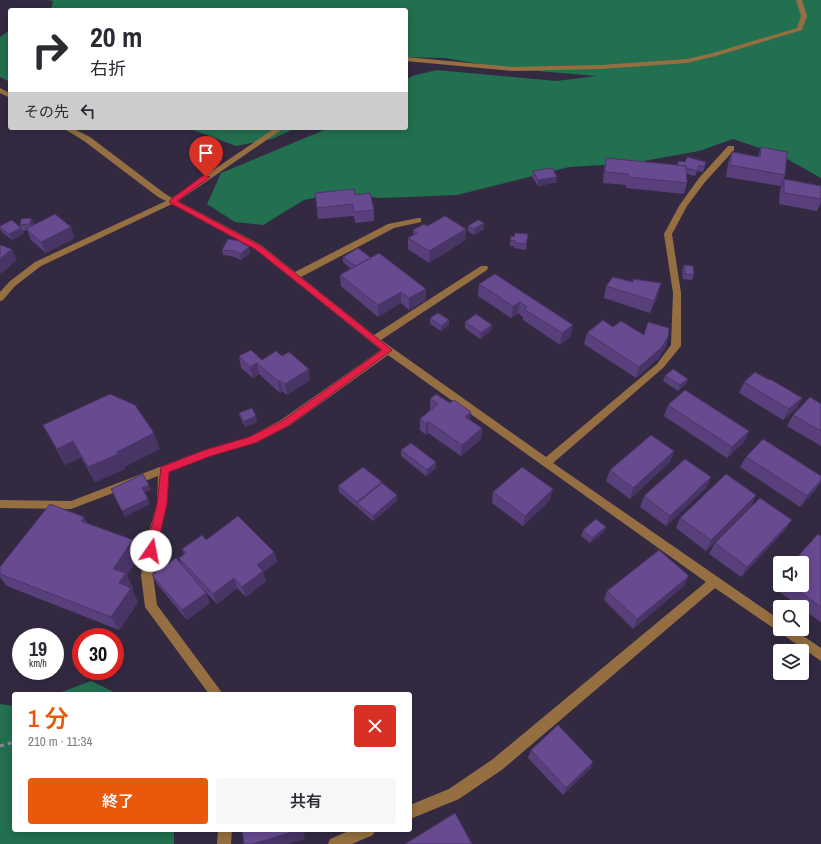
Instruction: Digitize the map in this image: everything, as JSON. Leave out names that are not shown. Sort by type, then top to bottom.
[{"type":"street","points":[[408,59],[513,69],[601,67],[687,61],[714,55],[800,28],[804,16],[799,0]]},
{"type":"street","points":[[71,130],[87,139],[161,195],[258,247],[374,340],[714,582],[773,622]]},
{"type":"street","points":[[0,298],[12,284],[38,264],[172,201],[218,168],[277,130]]},
{"type":"street","points":[[546,463],[660,366],[676,346],[677,293],[668,234],[683,206],[702,180],[731,148]]},
{"type":"street","points":[[295,276],[391,226],[418,220]]},
{"type":"street","points":[[374,340],[484,268]]},
{"type":"street","points":[[0,504],[71,506],[208,453],[252,440],[285,423],[388,350]]},
{"type":"street","points":[[164,470],[162,504],[153,539],[147,575],[152,607],[216,692]]},
{"type":"street","points":[[412,811],[454,794],[498,764],[714,582]]},
{"type":"street","points":[[794,636],[821,654]]},
{"type":"street","points":[[224,832],[224,844]]},
{"type":"street","points":[[335,844],[363,832]]},
{"type":"path","points":[[0,746],[12,743]]},
{"type":"green space","points":[[48,0],[821,0],[821,178],[780,155],[733,139],[699,151],[633,163],[569,167],[457,195],[382,198],[333,194],[304,200],[263,225],[235,222],[207,204],[221,173],[324,130],[408,130],[408,79],[412,76],[437,70],[556,81],[597,76],[503,68],[445,58],[408,57],[408,8],[51,8],[53,1]]},
{"type":"green space","points":[[8,31],[8,81],[0,77],[0,37]]},
{"type":"green space","points":[[193,130],[292,130],[272,139],[236,146]]},
{"type":"green space","points":[[91,681],[114,692],[61,692]]},
{"type":"green space","points":[[0,704],[12,706],[12,832],[174,832],[174,844],[0,844]]},
{"type":"building","points":[[761,147],[787,152],[785,175],[730,165],[732,152],[760,157]]},
{"type":"building","points":[[687,157],[706,162],[704,167],[699,165],[697,171],[686,168],[686,166],[677,165],[679,161],[685,162]]},
{"type":"building","points":[[606,158],[686,166],[687,183],[628,177],[628,174],[605,172]]},
{"type":"building","points":[[552,168],[557,177],[538,180],[533,171]]},
{"type":"building","points":[[784,179],[821,186],[821,199],[784,193]]},
{"type":"building","points":[[354,189],[355,195],[370,193],[374,210],[354,212],[353,204],[317,208],[315,193]]},
{"type":"building","points":[[55,214],[71,227],[41,242],[26,229]]},
{"type":"building","points":[[445,216],[466,229],[429,251],[408,238],[417,233],[413,230],[424,224],[427,226]]},
{"type":"building","points":[[31,218],[30,224],[20,225],[21,219]]},
{"type":"building","points":[[12,220],[21,228],[9,234],[0,226]]},
{"type":"building","points":[[478,220],[484,223],[474,229],[468,226]]},
{"type":"building","points":[[515,233],[528,234],[526,244],[515,243],[515,241],[510,240],[511,236],[514,237]]},
{"type":"building","points":[[228,239],[239,241],[249,247],[240,254],[234,251],[222,250]]},
{"type":"building","points":[[0,245],[12,249],[0,259]]},
{"type":"building","points":[[358,248],[371,258],[355,266],[343,257]]},
{"type":"building","points":[[379,253],[426,289],[409,298],[401,292],[378,305],[340,275]]},
{"type":"building","points":[[684,265],[693,266],[694,275],[685,274]]},
{"type":"building","points":[[495,274],[573,325],[562,333],[524,309],[527,307],[520,302],[513,306],[479,284]]},
{"type":"building","points":[[613,277],[633,282],[633,279],[661,283],[654,301],[606,286]]},
{"type":"building","points":[[438,313],[449,320],[441,326],[430,318]]},
{"type":"building","points":[[476,314],[492,325],[481,333],[465,322]]},
{"type":"building","points":[[603,320],[613,327],[621,321],[644,335],[648,322],[669,328],[668,337],[661,348],[639,367],[587,333]]},
{"type":"building","points":[[251,350],[262,360],[276,351],[282,356],[289,352],[309,369],[285,384],[280,380],[278,381],[257,363],[250,367],[239,356]]},
{"type":"building","points":[[673,369],[688,379],[680,385],[665,376]]},
{"type":"building","points":[[755,372],[802,398],[789,409],[744,382]]},
{"type":"building","points":[[685,390],[749,431],[732,447],[668,405]]},
{"type":"building","points":[[110,394],[135,405],[154,433],[117,452],[118,454],[88,467],[73,441],[57,449],[43,425]]},
{"type":"building","points":[[436,394],[450,403],[454,400],[471,412],[465,417],[482,428],[462,445],[429,422],[426,424],[420,419],[438,404],[430,399]]},
{"type":"building","points":[[810,397],[821,404],[821,431],[793,415]]},
{"type":"building","points":[[252,408],[256,416],[244,421],[239,413]]},
{"type":"building","points":[[651,435],[674,451],[633,488],[610,470]]},
{"type":"building","points":[[763,439],[821,476],[821,480],[807,496],[746,457]]},
{"type":"building","points":[[411,443],[436,462],[427,470],[401,450]]},
{"type":"building","points":[[685,459],[711,477],[670,516],[644,496]]},
{"type":"building","points":[[363,467],[382,482],[357,502],[338,486]]},
{"type":"building","points":[[522,467],[553,489],[525,516],[493,492]]},
{"type":"building","points":[[143,474],[149,485],[142,488],[148,499],[122,511],[111,489]]},
{"type":"building","points":[[726,474],[756,495],[711,540],[680,518]]},
{"type":"building","points":[[382,483],[397,495],[373,516],[357,503]]},
{"type":"building","points":[[760,498],[792,520],[747,567],[715,543]]},
{"type":"building","points":[[50,504],[84,517],[81,521],[133,540],[113,569],[126,573],[119,583],[131,588],[111,617],[0,574],[0,567]]},
{"type":"building","points":[[238,516],[274,552],[257,565],[263,571],[242,587],[234,578],[213,594],[179,558],[186,553],[182,549],[202,535],[206,540]]},
{"type":"building","points":[[596,519],[606,527],[592,538],[583,530]]},
{"type":"building","points":[[818,534],[821,536],[821,607],[800,592],[809,592],[809,556],[798,556]]},
{"type":"building","points":[[659,550],[689,576],[637,619],[607,591]]},
{"type":"building","points":[[176,558],[206,593],[182,610],[152,575]]},
{"type":"building","points":[[558,725],[593,762],[566,788],[531,750]]},
{"type":"building","points":[[455,813],[472,844],[405,844]]},
{"type":"building","points":[[242,832],[292,832],[253,844],[244,844]]},
{"type":"route","points":[[151,551],[162,504],[164,470],[208,453],[252,440],[285,423],[388,350],[258,247],[172,201],[206,177]]}]
